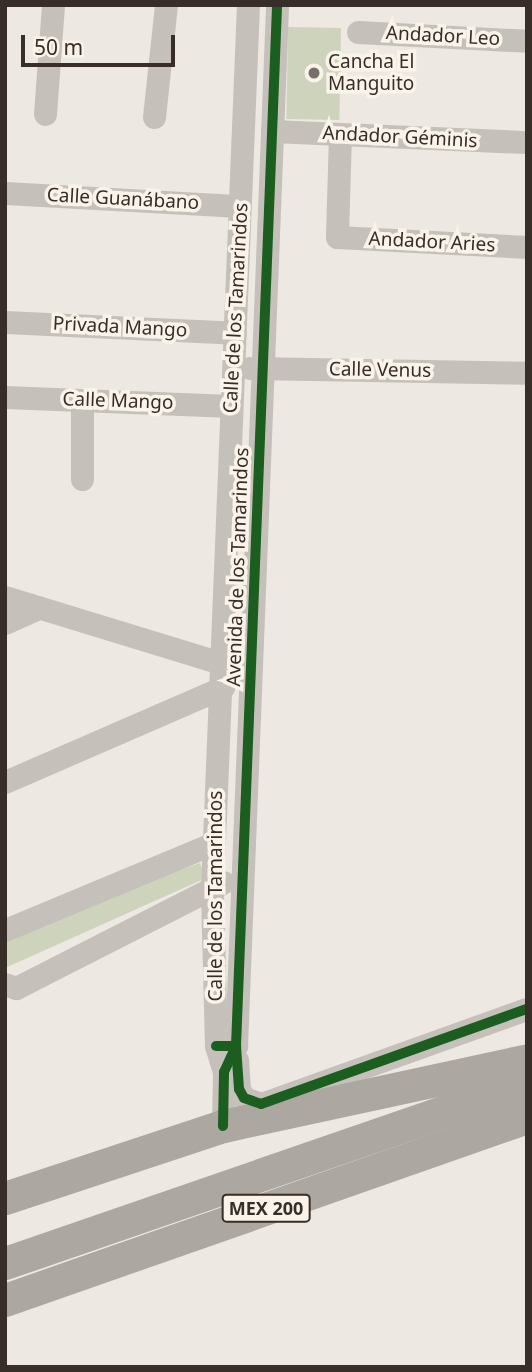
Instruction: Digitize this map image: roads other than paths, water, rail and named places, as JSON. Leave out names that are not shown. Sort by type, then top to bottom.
[{"type":"highway","points":[[5,1198],[223,1126],[527,1060]]},
{"type":"highway","name":"MEX 200","points":[[5,1263],[527,1083]]},
{"type":"highway","name":"MEX 200","points":[[5,1300],[527,1118]]},
{"type":"highway","points":[[435,1149],[527,1128]]},
{"type":"street","points":[[45,114],[53,5]]},
{"type":"street","points":[[154,117],[166,5]]},
{"type":"street","name":"Calle de los Tamarindos","points":[[226,1046],[212,888],[223,676],[248,5]]},
{"type":"street","name":"Avenida de los Tamarindos","points":[[223,1126],[223,1072],[245,870],[277,5]]},
{"type":"street","name":"Andador Leo","points":[[358,32],[527,41]]},
{"type":"street","name":"Andador Géminis","points":[[272,131],[527,142]]},
{"type":"street","name":"Andador Aries","points":[[340,134],[337,237],[527,247]]},
{"type":"street","name":"Calle Guanábano","points":[[5,193],[240,205]]},
{"type":"street","name":"Privada Mango","points":[[5,322],[235,332]]},
{"type":"street","name":"Calle Venus","points":[[234,368],[527,373]]},
{"type":"street","name":"Calle Mango","points":[[5,397],[231,406]]},
{"type":"street","points":[[82,400],[82,479]]},
{"type":"street","points":[[5,597],[223,676]]},
{"type":"street","points":[[5,623],[38,608]]},
{"type":"street","points":[[5,782],[223,676]]},
{"type":"street","points":[[5,930],[214,843]]},
{"type":"street","points":[[5,984],[16,988],[245,870]]},
{"type":"street","points":[[226,1046],[244,1098],[261,1104],[527,1009]]},
{"type":"place","name":"Cancha El Manguito","points":[[314,73]]}]
